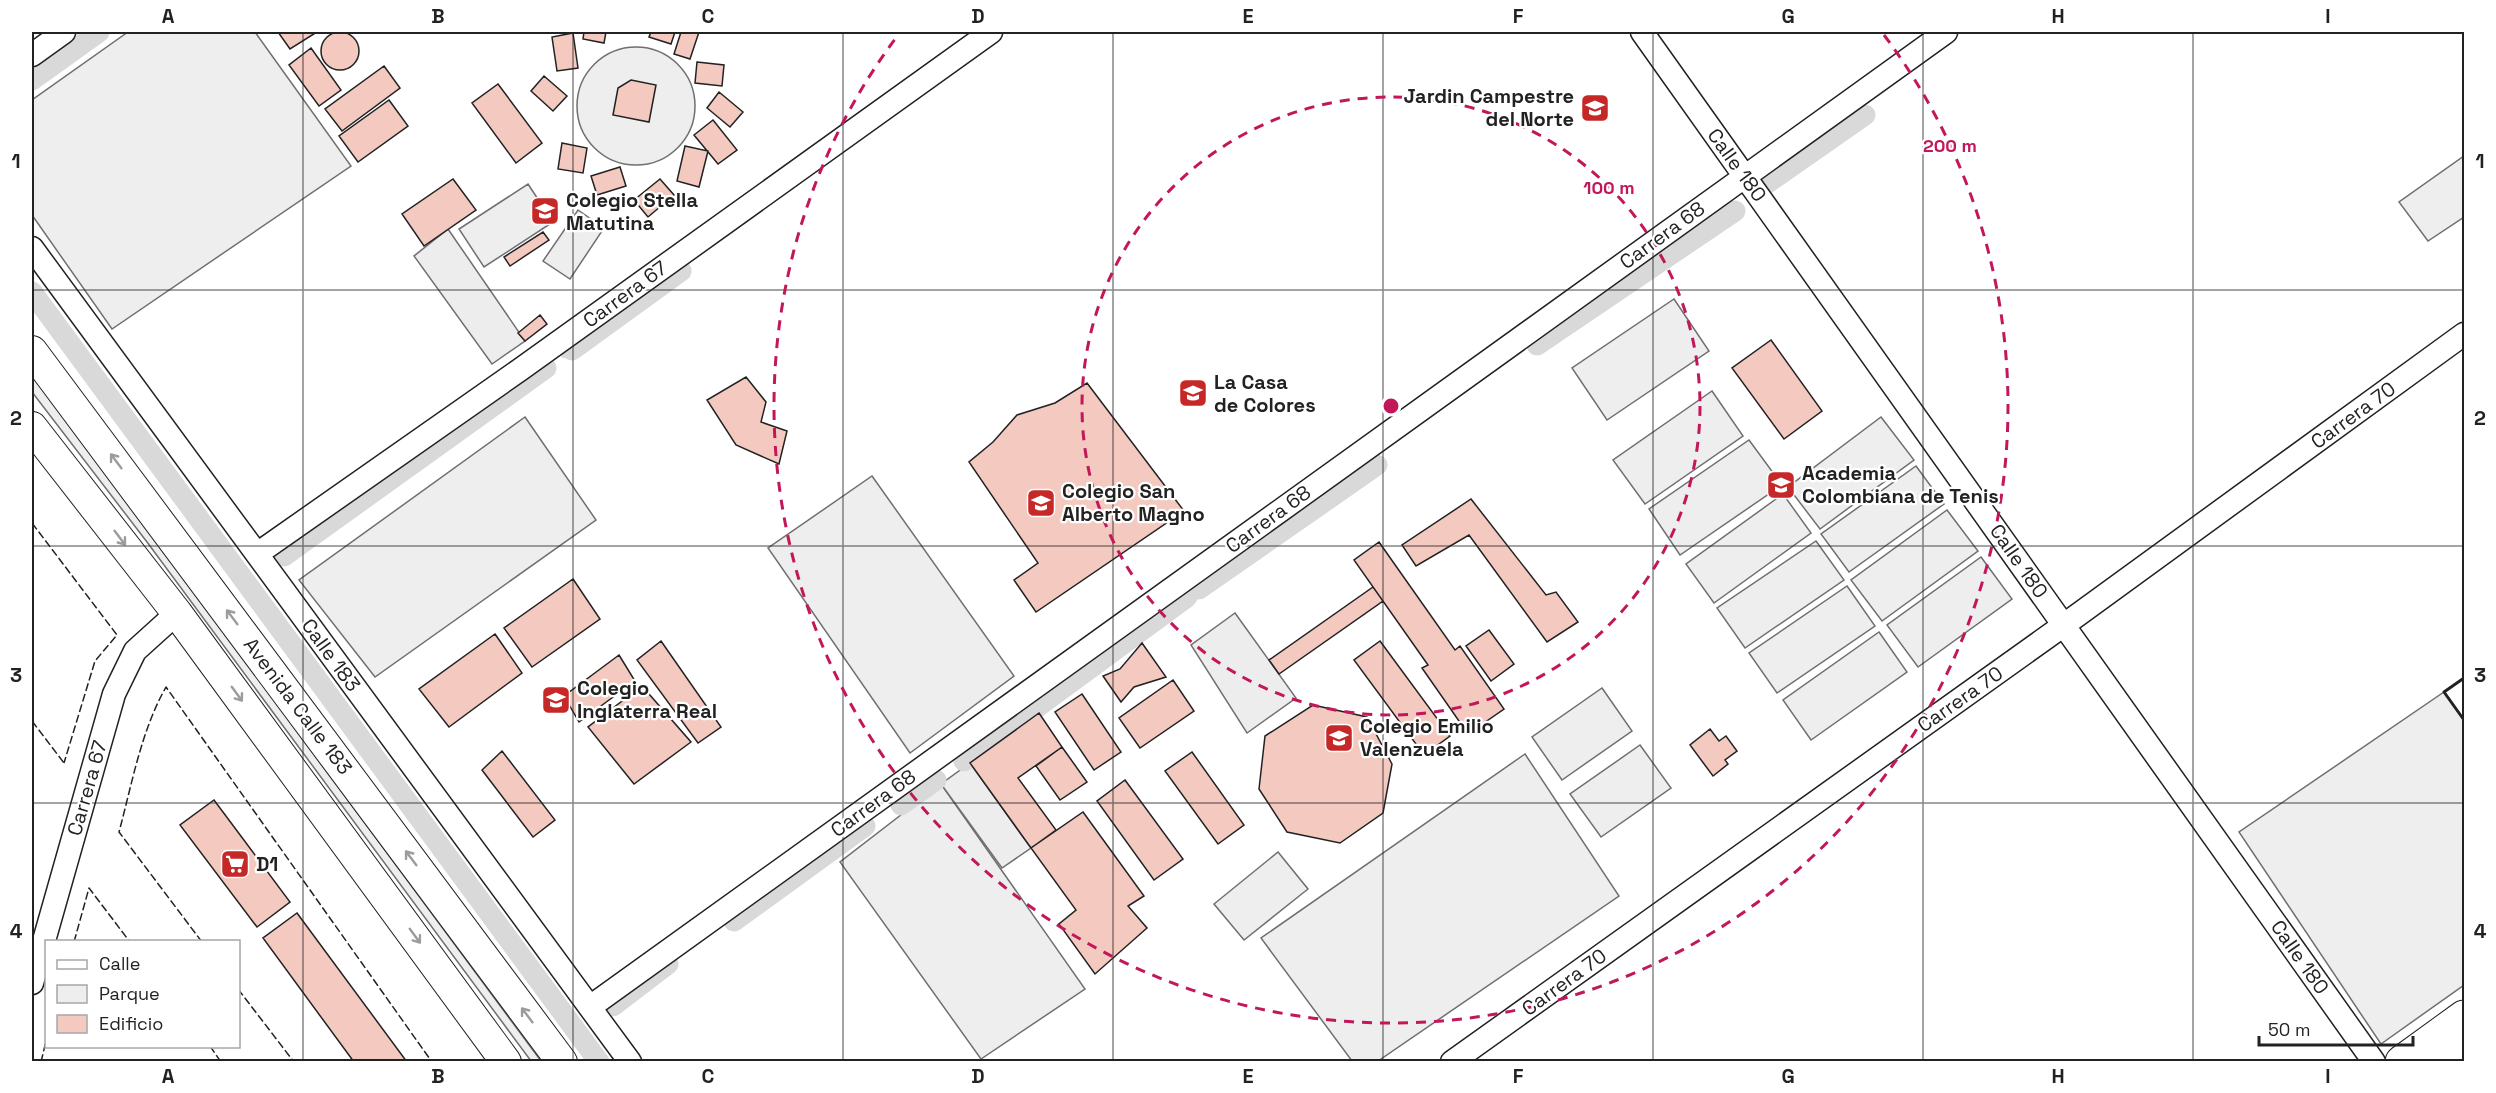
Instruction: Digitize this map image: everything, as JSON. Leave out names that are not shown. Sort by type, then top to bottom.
[{"type":"highway","points":[[2403,1062],[2464,1017]]},
{"type":"highway","points":[[2445,1062],[2464,1048]]},
{"type":"main road","name":"Avenida Calle 183","points":[[32,351],[562,1062]]},
{"type":"main road","name":"Avenida Calle 183","points":[[32,427],[177,613],[506,1062]]},
{"type":"street","points":[[32,55],[64,32]]},
{"type":"street","name":"Carrera 67","points":[[257,554],[529,364],[991,32]]},
{"type":"street","name":"Calle 180","points":[[1642,32],[2374,1062]]},
{"type":"street","name":"Carrera 68","points":[[590,1007],[1744,175],[1946,32]]},
{"type":"street","name":"Calle 183","points":[[32,248],[630,1062]]},
{"type":"street","name":"Carrera 70","points":[[1452,1062],[2064,625],[2464,334]]},
{"type":"street","name":"Carrera 67","points":[[32,983],[114,694],[135,651],[177,613]]},
{"type":"green space","points":[[128,32],[255,32],[351,166],[112,329],[32,215],[32,100]]},
{"type":"green space","points":[[636,47],[659,51],[678,64],[691,83],[695,106],[691,129],[678,148],[659,161],[636,165],[613,161],[594,148],[581,129],[577,106],[581,83],[594,64],[613,51]]},
{"type":"green space","points":[[2464,156],[2464,217],[2428,241],[2399,202]]},
{"type":"green space","points":[[528,184],[553,222],[484,267],[459,229]]},
{"type":"green space","points":[[578,210],[604,228],[570,279],[543,261]]},
{"type":"green space","points":[[1674,299],[1709,351],[1607,420],[1572,368]]},
{"type":"green space","points":[[32,374],[541,1061],[531,1061],[147,542],[32,392]]},
{"type":"green space","points":[[1712,391],[1743,436],[1645,504],[1613,460]]},
{"type":"green space","points":[[525,417],[596,520],[375,677],[299,580]]},
{"type":"green space","points":[[1881,417],[1914,460],[1820,529],[1788,487]]},
{"type":"green space","points":[[1749,440],[1782,485],[1680,555],[1649,509]]},
{"type":"green space","points":[[1916,466],[1944,504],[1849,572],[1821,534]]},
{"type":"green space","points":[[872,476],[1014,676],[910,753],[768,548]]},
{"type":"green space","points":[[1783,494],[1811,533],[1714,603],[1686,564]]},
{"type":"green space","points":[[1947,510],[1978,551],[1882,621],[1851,580]]},
{"type":"green space","points":[[1816,541],[1844,580],[1745,648],[1717,608]]},
{"type":"green space","points":[[1981,557],[2012,599],[1918,667],[1887,625]]},
{"type":"green space","points":[[1847,586],[1875,626],[1777,693],[1749,653]]},
{"type":"green space","points":[[1879,632],[1907,672],[1811,740],[1783,700]]},
{"type":"green space","points":[[1602,688],[1632,731],[1562,780],[1532,737]]},
{"type":"green space","points":[[2444,692],[2464,720],[2464,985],[2381,1044],[2239,832]]},
{"type":"green space","points":[[1640,745],[1671,788],[1601,837],[1570,794]]},
{"type":"green space","points":[[1525,754],[1619,896],[1378,1061],[1352,1061],[1261,938]]},
{"type":"green space","points":[[941,784],[1085,989],[981,1059],[840,862]]},
{"type":"green space","points":[[1278,852],[1308,889],[1244,940],[1214,904]]},
{"type":"shaded area","points":[[448,229],[525,341],[492,364],[414,256]]},
{"type":"shaded area","points":[[1235,613],[1296,698],[1247,733],[1191,645]]},
{"type":"shaded area","points":[[970,763],[1031,848],[1002,868],[941,784]]},
{"type":"building","points":[[278,32],[317,32],[290,49]]},
{"type":"building","points":[[340,32],[347,33],[353,38],[358,44],[358,58],[353,64],[347,69],[340,70],[333,69],[327,64],[322,58],[321,51],[322,44],[327,38],[333,33]]},
{"type":"building","points":[[584,32],[606,32],[604,43],[583,39]]},
{"type":"building","points":[[651,32],[675,32],[671,44],[649,37]]},
{"type":"building","points":[[681,32],[699,32],[690,59],[674,54]]},
{"type":"building","points":[[573,33],[578,68],[557,71],[552,37]]},
{"type":"building","points":[[311,48],[341,90],[319,106],[289,65]]},
{"type":"building","points":[[697,62],[724,65],[722,86],[695,83]]},
{"type":"building","points":[[384,66],[400,88],[342,131],[325,109]]},
{"type":"building","points":[[544,76],[567,96],[553,111],[531,91]]},
{"type":"building","points":[[631,80],[656,85],[649,122],[613,115],[618,88]]},
{"type":"building","points":[[498,84],[542,143],[516,163],[472,103]]},
{"type":"building","points":[[719,92],[743,112],[730,127],[707,108]]},
{"type":"building","points":[[389,100],[408,126],[358,162],[339,136]]},
{"type":"building","points":[[713,120],[737,150],[718,164],[694,135]]},
{"type":"building","points":[[562,143],[587,148],[583,173],[558,169]]},
{"type":"building","points":[[685,146],[708,151],[699,187],[677,181]]},
{"type":"building","points":[[620,167],[626,186],[597,195],[591,176]]},
{"type":"building","points":[[453,179],[476,210],[424,246],[402,214]]},
{"type":"building","points":[[660,179],[674,195],[648,217],[634,200]]},
{"type":"building","points":[[543,232],[549,240],[510,266],[504,257]]},
{"type":"building","points":[[540,315],[547,324],[525,341],[518,333]]},
{"type":"building","points":[[1771,340],[1822,411],[1784,439],[1732,368]]},
{"type":"building","points":[[746,377],[766,402],[761,422],[787,431],[779,464],[736,445],[707,400]]},
{"type":"building","points":[[1087,383],[1184,511],[1036,612],[1014,580],[1038,563],[969,462],[993,442],[1017,415],[1055,403]]},
{"type":"building","points":[[1471,499],[1546,595],[1556,592],[1578,622],[1547,642],[1469,535],[1416,566],[1402,545]]},
{"type":"building","points":[[1379,542],[1455,650],[1460,646],[1504,709],[1468,734],[1422,668],[1428,665],[1354,560]]},
{"type":"building","points":[[573,579],[600,619],[532,667],[504,628]]},
{"type":"building","points":[[1373,587],[1383,601],[1279,674],[1269,660]]},
{"type":"building","points":[[1489,630],[1514,664],[1491,681],[1466,646]]},
{"type":"building","points":[[495,634],[522,673],[449,727],[419,689]]},
{"type":"building","points":[[661,641],[721,727],[698,743],[637,660]]},
{"type":"building","points":[[1380,641],[1450,736],[1424,755],[1354,660]]},
{"type":"building","points":[[1142,643],[1166,677],[1134,687],[1121,702],[1103,676],[1120,669]]},
{"type":"building","points":[[619,655],[635,681],[579,722],[564,696]]},
{"type":"building","points":[[1173,680],[1194,711],[1140,748],[1119,718]]},
{"type":"building","points":[[642,686],[691,742],[634,784],[588,727]]},
{"type":"building","points":[[1082,694],[1121,752],[1094,770],[1055,712]]},
{"type":"building","points":[[1313,705],[1367,717],[1392,764],[1383,813],[1340,843],[1287,832],[1259,789],[1265,736]]},
{"type":"building","points":[[1039,713],[1062,747],[1018,778],[1056,830],[1031,848],[970,763]]},
{"type":"building","points":[[1710,729],[1719,741],[1726,736],[1737,751],[1725,760],[1728,764],[1713,776],[1690,745]]},
{"type":"building","points":[[1062,747],[1087,782],[1060,800],[1036,766]]},
{"type":"building","points":[[502,751],[555,820],[533,837],[482,770]]},
{"type":"building","points":[[1192,752],[1244,825],[1218,844],[1165,771]]},
{"type":"building","points":[[1125,780],[1183,859],[1154,880],[1097,801]]},
{"type":"building","name":"D1","points":[[214,800],[290,902],[257,927],[180,825]]},
{"type":"building","points":[[1083,812],[1144,896],[1128,906],[1147,928],[1095,974],[1059,924],[1076,910],[1031,848]]},
{"type":"building","points":[[297,913],[407,1062],[354,1062],[263,938]]},
{"type":"waterway","points":[[32,80],[99,32]]},
{"type":"waterway","points":[[1766,184],[1865,115]]},
{"type":"waterway","points":[[1537,345],[1735,211]]},
{"type":"waterway","points":[[572,350],[681,271]]},
{"type":"waterway","points":[[32,292],[599,1062]]},
{"type":"waterway","points":[[564,355],[572,350]]},
{"type":"waterway","points":[[284,556],[546,368]]},
{"type":"waterway","points":[[1199,589],[1377,465]]},
{"type":"waterway","points":[[964,761],[1187,597]]},
{"type":"waterway","points":[[901,805],[936,780]]},
{"type":"waterway","points":[[734,921],[865,826]]},
{"type":"waterway","points":[[613,1006],[668,964]]},
{"type":"fence","points":[[32,523],[117,635],[95,661],[64,763]]},
{"type":"fence","points":[[200,940],[119,832],[150,721],[166,687],[432,1062]]},
{"type":"fence","points":[[32,721],[64,763]]},
{"type":"fence","points":[[75,940],[89,888],[128,940]]},
{"type":"fence","points":[[240,992],[294,1062]]},
{"type":"fence","points":[[41,1062],[45,1045]]},
{"type":"fence","points":[[211,1048],[221,1062]]},
{"type":"wall","points":[[2464,678],[2444,692],[2464,720]]},
{"type":"place","name":"Jardin Campestre del Norte","points":[[1595,108]]},
{"type":"place","name":"Colegio Stella Matutina","points":[[545,211]]},
{"type":"place","name":"La Casa de Colores","points":[[1193,393]]},
{"type":"place","name":"Academia Colombiana de Tenis","points":[[1781,485]]},
{"type":"place","name":"Colegio San Alberto Magno","points":[[1041,503]]},
{"type":"place","name":"Colegio Inglaterra Real","points":[[556,700]]},
{"type":"place","name":"Colegio Emilio Valenzuela","points":[[1339,738]]},
{"type":"place","name":"D1","points":[[235,864]]}]
